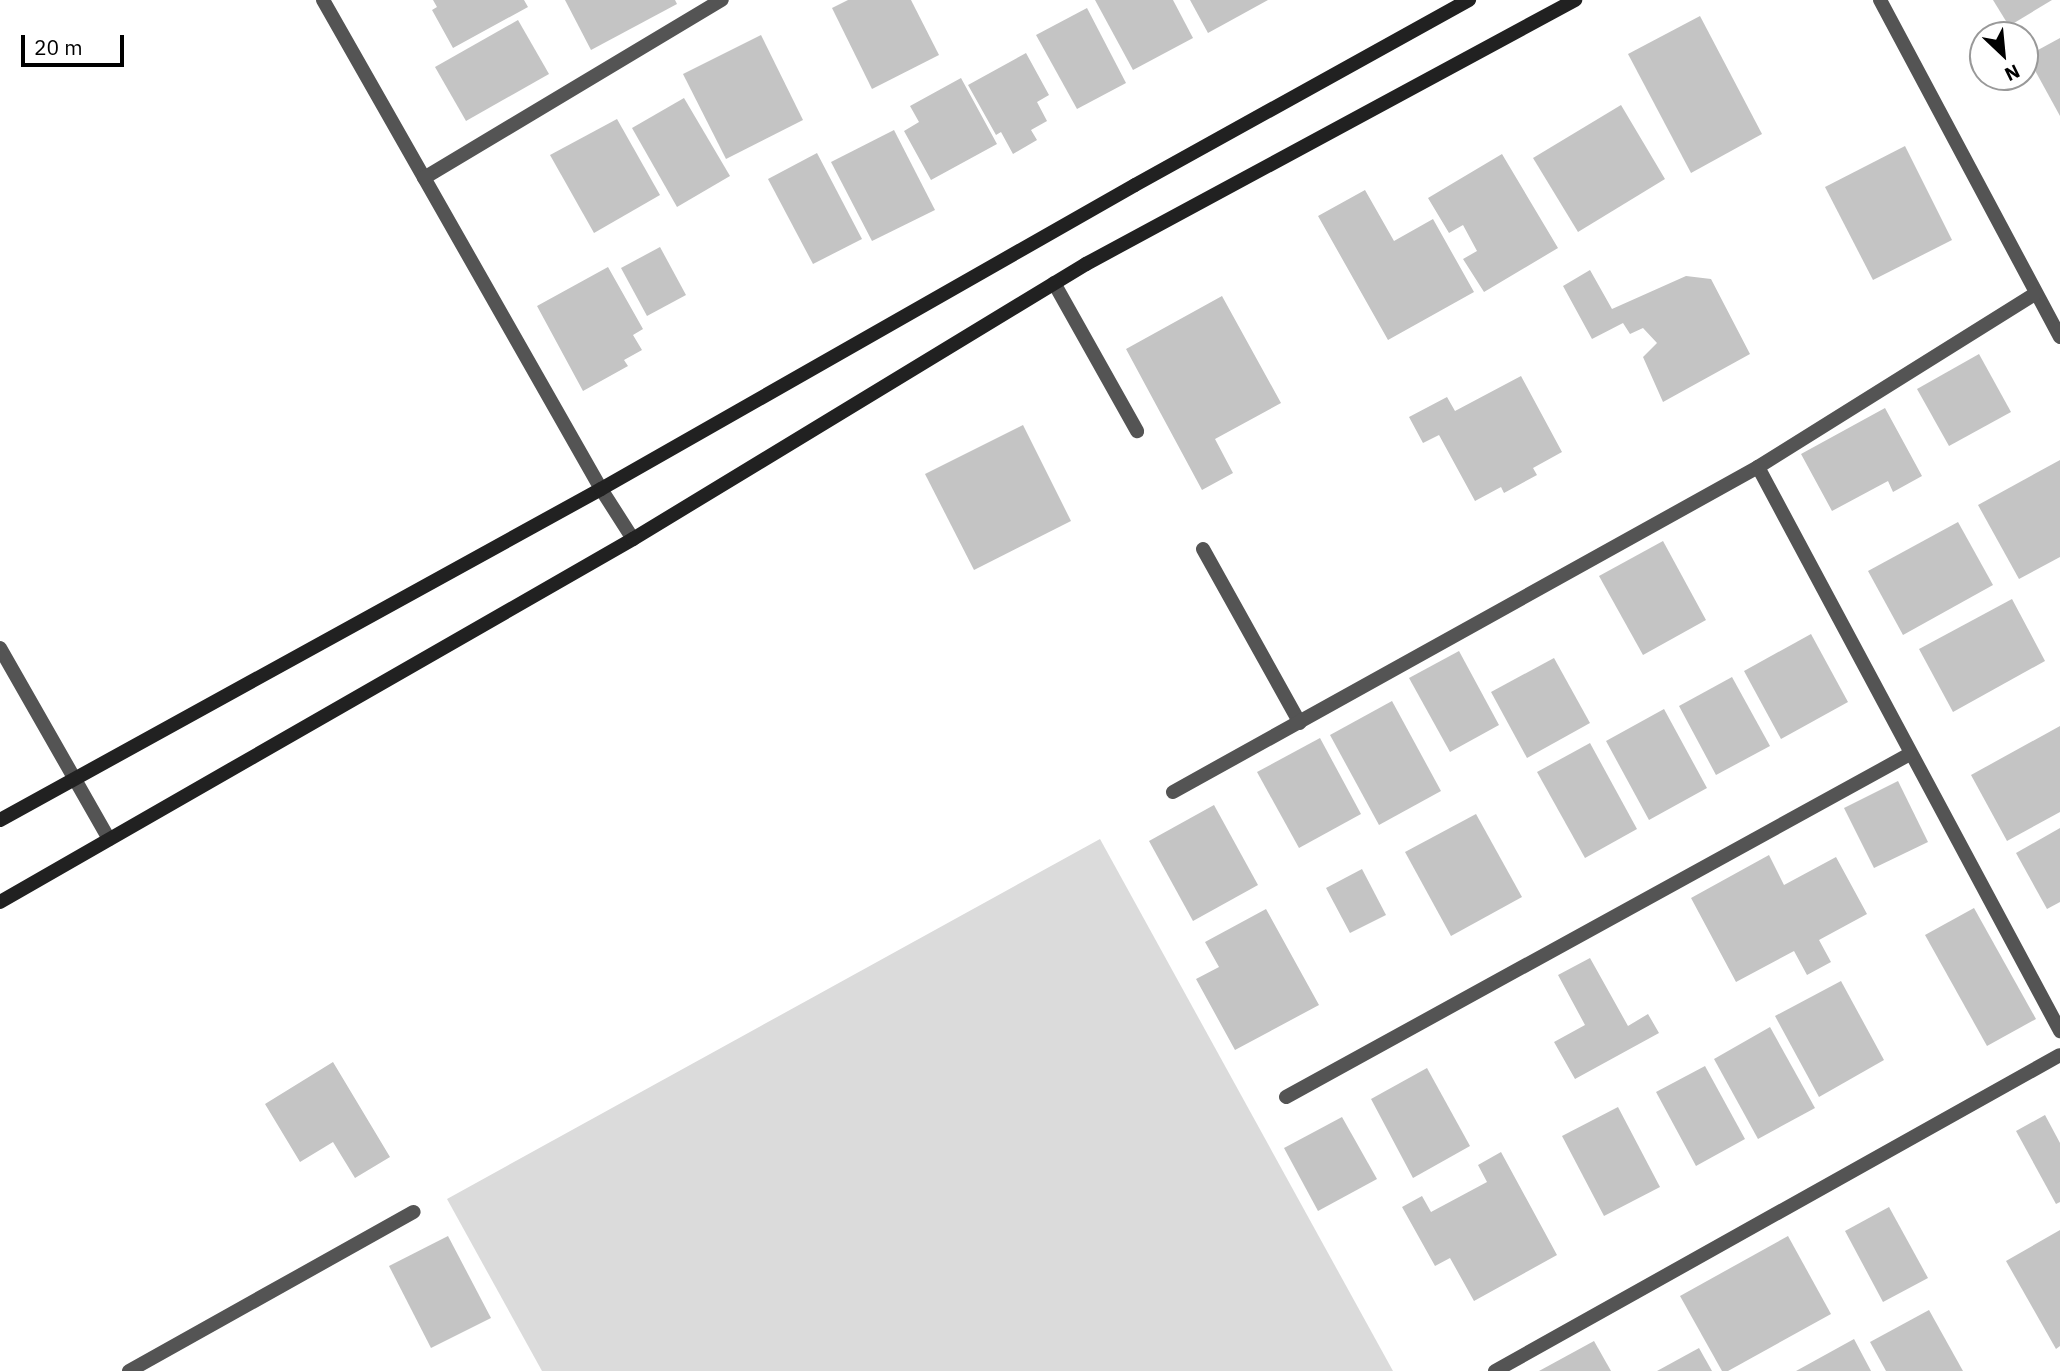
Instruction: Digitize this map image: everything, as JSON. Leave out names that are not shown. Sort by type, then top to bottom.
[{"type":"street","points":[[323,0],[601,489],[633,540]]},
{"type":"street","points":[[0,820],[601,489],[1135,185],[1469,0]]},
{"type":"street","points":[[0,902],[633,540],[1054,283],[1575,0]]},
{"type":"street","points":[[1880,0],[2060,337]]},
{"type":"street","points":[[424,178],[718,1]]},
{"type":"street","points":[[1054,283],[1137,431]]},
{"type":"street","points":[[1173,792],[1758,467],[2035,293]]},
{"type":"street","points":[[1758,467],[2060,1031]]},
{"type":"street","points":[[1203,549],[1300,723]]},
{"type":"street","points":[[0,649],[109,839]]},
{"type":"street","points":[[1286,1097],[1910,754]]},
{"type":"street","points":[[1495,1371],[2060,1055]]},
{"type":"street","points":[[129,1371],[414,1212]]},
{"type":"shaded area","points":[[1100,839],[1393,1371],[542,1371],[447,1199]]},
{"type":"building","points":[[433,0],[524,0],[528,7],[453,48],[432,10],[437,7]]},
{"type":"building","points":[[565,0],[675,0],[677,4],[591,50]]},
{"type":"building","points":[[848,0],[911,0],[939,55],[872,89],[832,8]]},
{"type":"building","points":[[1095,0],[1173,0],[1193,38],[1133,70]]},
{"type":"building","points":[[1190,0],[1268,0],[1208,33]]},
{"type":"building","points":[[1993,0],[2052,0],[2017,21],[2006,21]]},
{"type":"building","points":[[1087,8],[1126,83],[1077,109],[1036,35]]},
{"type":"building","points":[[1700,16],[1762,134],[1691,173],[1628,54]]},
{"type":"building","points":[[518,20],[549,74],[466,121],[435,67]]},
{"type":"building","points":[[761,35],[803,120],[726,159],[683,74]]},
{"type":"building","points":[[2060,38],[2060,116],[2039,78],[2039,49]]},
{"type":"building","points":[[1026,53],[1049,95],[1037,102],[1047,121],[1031,130],[1037,140],[1013,154],[1001,132],[996,135],[968,85]]},
{"type":"building","points":[[961,78],[997,144],[931,180],[904,131],[919,122],[910,106]]},
{"type":"building","points":[[684,98],[730,176],[677,207],[632,128]]},
{"type":"building","points":[[1621,105],[1665,179],[1578,232],[1533,158]]},
{"type":"building","points":[[617,119],[660,195],[594,233],[550,155]]},
{"type":"building","points":[[894,130],[935,210],[872,241],[831,162]]},
{"type":"building","points":[[1905,146],[1952,240],[1873,280],[1825,187]]},
{"type":"building","points":[[817,153],[862,239],[813,264],[768,179]]},
{"type":"building","points":[[1502,154],[1558,248],[1484,292],[1463,259],[1477,251],[1463,225],[1449,233],[1428,198]]},
{"type":"building","points":[[1365,190],[1394,241],[1433,219],[1474,292],[1388,340],[1318,216]]},
{"type":"building","points":[[660,247],[686,295],[647,316],[621,268]]},
{"type":"building","points":[[608,267],[643,329],[633,335],[642,350],[624,360],[628,366],[583,391],[537,306]]},
{"type":"building","points":[[1590,270],[1612,309],[1686,276],[1711,279],[1750,354],[1663,402],[1643,357],[1657,343],[1643,328],[1630,334],[1623,323],[1592,339],[1563,286]]},
{"type":"building","points":[[1222,296],[1281,403],[1215,439],[1233,473],[1202,490],[1126,349]]},
{"type":"building","points":[[1979,354],[2011,412],[1949,446],[1917,389]]},
{"type":"building","points":[[1521,376],[1562,452],[1533,468],[1537,475],[1504,493],[1501,487],[1475,501],[1439,435],[1423,443],[1409,417],[1447,397],[1455,411]]},
{"type":"building","points":[[1885,408],[1922,476],[1893,492],[1888,481],[1832,511],[1801,454]]},
{"type":"building","points":[[1023,425],[1071,521],[974,570],[925,474]]},
{"type":"building","points":[[2060,460],[2060,557],[2019,579],[1978,505]]},
{"type":"building","points":[[1958,522],[1993,585],[1903,635],[1868,571]]},
{"type":"building","points":[[1663,541],[1706,620],[1643,655],[1599,576]]},
{"type":"building","points":[[2012,599],[2045,661],[1953,712],[1919,649]]},
{"type":"building","points":[[1811,634],[1848,702],[1781,739],[1744,671]]},
{"type":"building","points":[[1459,651],[1499,725],[1450,752],[1409,678]]},
{"type":"building","points":[[1554,658],[1590,723],[1527,758],[1491,692]]},
{"type":"building","points":[[1732,677],[1770,746],[1716,775],[1679,706]]},
{"type":"building","points":[[1392,701],[1441,791],[1379,825],[1330,735]]},
{"type":"building","points":[[1664,709],[1707,788],[1649,820],[1606,741]]},
{"type":"building","points":[[2060,726],[2060,812],[2007,841],[1971,775]]},
{"type":"building","points":[[1320,738],[1361,814],[1299,848],[1257,772]]},
{"type":"building","points":[[1590,743],[1637,829],[1585,858],[1537,772]]},
{"type":"building","points":[[1898,781],[1928,842],[1874,868],[1844,808]]},
{"type":"building","points":[[1214,805],[1258,885],[1193,921],[1149,841]]},
{"type":"building","points":[[1476,814],[1522,897],[1451,936],[1405,852]]},
{"type":"building","points":[[2060,828],[2060,902],[2047,909],[2016,853]]},
{"type":"building","points":[[1769,855],[1784,885],[1836,857],[1867,914],[1819,940],[1831,962],[1807,975],[1794,951],[1736,982],[1691,898]]},
{"type":"building","points":[[1362,869],[1386,915],[1350,933],[1326,888]]},
{"type":"building","points":[[1974,908],[2036,1019],[1987,1046],[1925,935]]},
{"type":"building","points":[[1266,909],[1319,1005],[1235,1050],[1196,979],[1219,967],[1205,942]]},
{"type":"building","points":[[1590,958],[1628,1026],[1648,1014],[1659,1033],[1575,1079],[1554,1042],[1585,1025],[1558,975]]},
{"type":"building","points":[[1841,981],[1884,1060],[1819,1097],[1775,1016]]},
{"type":"building","points":[[1770,1027],[1815,1108],[1758,1139],[1714,1059]]},
{"type":"building","points":[[333,1062],[390,1157],[355,1178],[333,1142],[300,1162],[265,1104]]},
{"type":"building","points":[[1705,1066],[1745,1139],[1696,1166],[1656,1092]]},
{"type":"building","points":[[1427,1068],[1470,1146],[1413,1178],[1371,1099]]},
{"type":"building","points":[[1618,1107],[1660,1187],[1604,1216],[1562,1136]]},
{"type":"building","points":[[2045,1115],[2060,1143],[2060,1202],[2056,1204],[2016,1131]]},
{"type":"building","points":[[1342,1117],[1377,1179],[1318,1211],[1284,1148]]},
{"type":"building","points":[[1501,1152],[1557,1255],[1474,1301],[1450,1258],[1435,1266],[1402,1207],[1422,1196],[1431,1212],[1487,1182],[1478,1165]]},
{"type":"building","points":[[1889,1207],[1928,1278],[1883,1302],[1845,1231]]},
{"type":"building","points":[[2060,1230],[2060,1346],[2056,1349],[2006,1261]]},
{"type":"building","points":[[448,1236],[491,1318],[431,1348],[389,1266]]},
{"type":"building","points":[[1788,1236],[1831,1314],[1728,1371],[1722,1371],[1680,1296]]},
{"type":"building","points":[[1929,1310],[1963,1371],[1886,1371],[1870,1342]]},
{"type":"building","points":[[1854,1339],[1871,1371],[1796,1371]]},
{"type":"building","points":[[1594,1341],[1611,1371],[1539,1371]]},
{"type":"building","points":[[1699,1348],[1712,1371],[1657,1371]]}]
